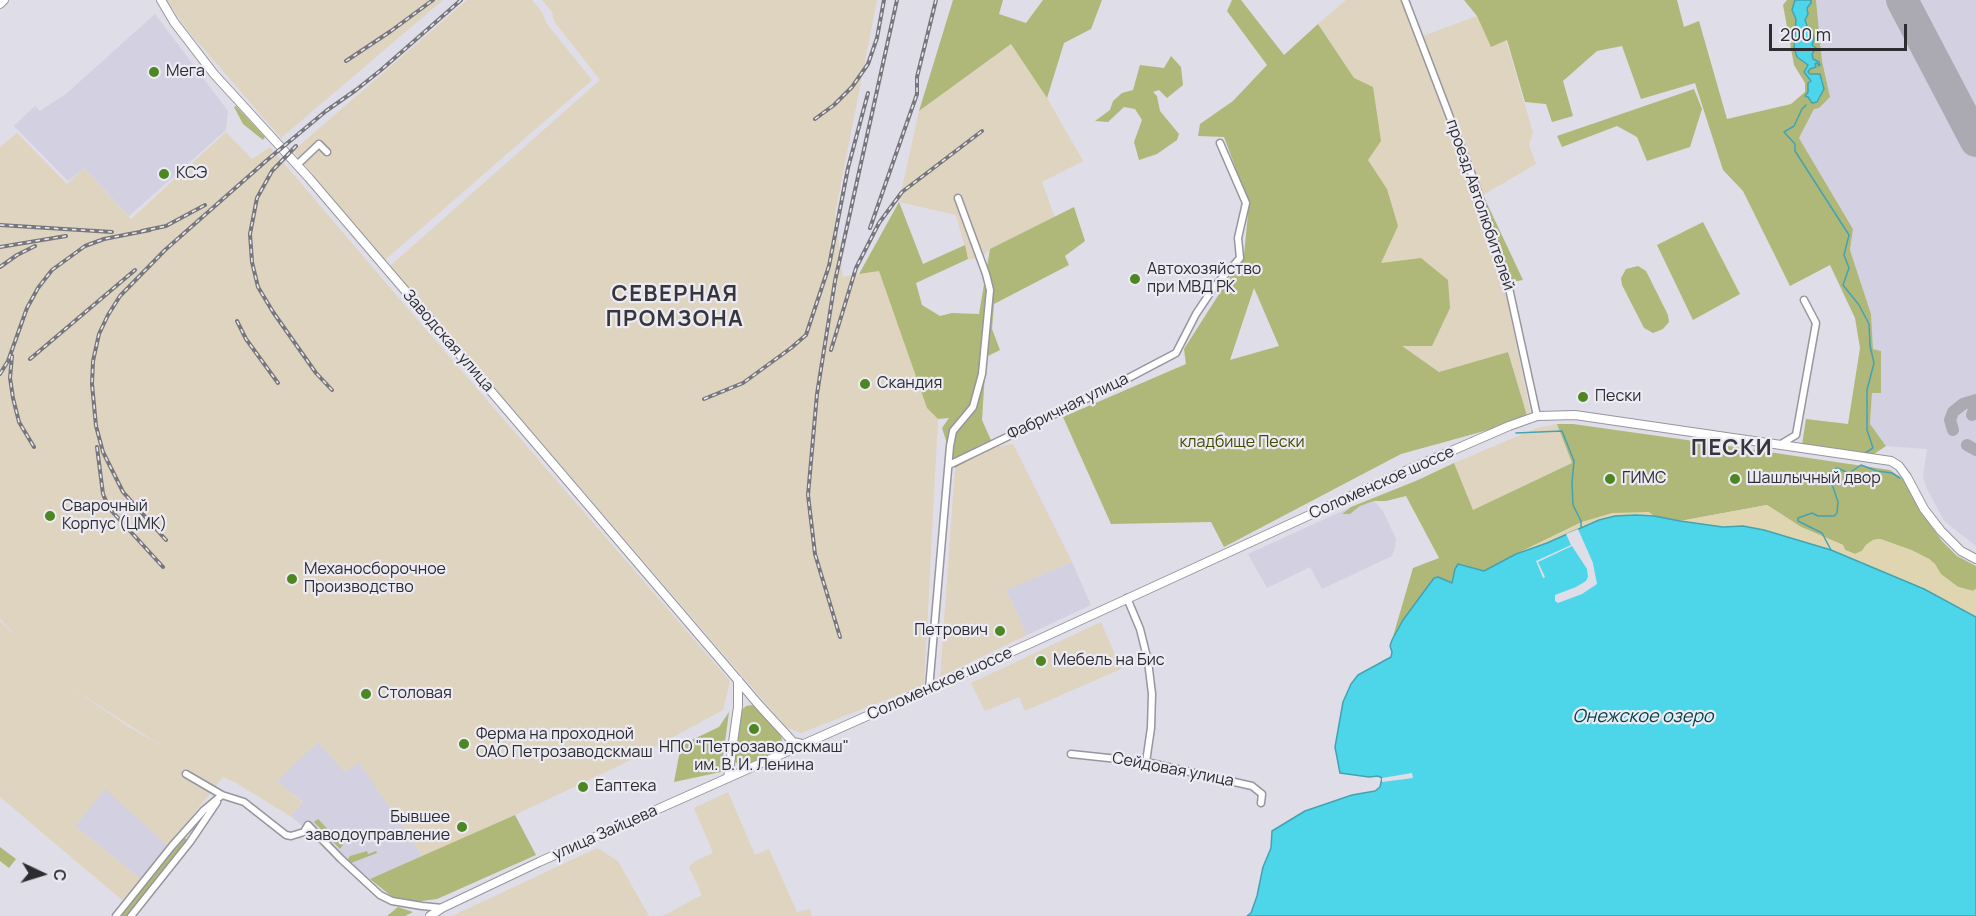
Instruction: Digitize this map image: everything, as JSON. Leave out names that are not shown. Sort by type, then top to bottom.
[{"type":"main road","name":"Заводская улица","points":[[160,0],[203,61],[297,165],[788,737]]},
{"type":"main road","name":"Соломенское шоссе","points":[[782,754],[1242,548],[1412,468],[1537,416],[1575,415],[1890,461],[1899,466],[1941,531],[1961,551],[1976,559]]},
{"type":"main road","points":[[728,778],[738,707],[738,680]]},
{"type":"main road","points":[[738,707],[751,702],[759,705]]},
{"type":"main road","points":[[788,737],[793,742],[804,744]]},
{"type":"main road","points":[[782,754],[786,749],[788,737]]},
{"type":"main road","name":"улица Зайцева","points":[[429,916],[539,862],[782,754]]},
{"type":"main road","points":[[730,758],[734,766],[744,771]]},
{"type":"street","name":"проезд Автолюбителей","points":[[1405,0],[1470,171],[1507,279],[1537,416]]},
{"type":"street","name":"Фабричная улица","points":[[949,465],[1176,353],[1196,314],[1214,287],[1240,258],[1238,238],[1246,203],[1220,143]]},
{"type":"street","points":[[297,165],[319,144],[327,152]]},
{"type":"street","points":[[928,689],[950,446],[953,431],[973,407],[982,374],[990,290],[958,198]]},
{"type":"street","points":[[1781,444],[1796,435],[1816,323],[1804,300]]},
{"type":"street","points":[[1127,598],[1140,629],[1152,694],[1151,728],[1146,762]]},
{"type":"street","name":"Сейдовая улица","points":[[1071,754],[1146,762],[1252,786],[1262,794],[1261,803]]},
{"type":"street","points":[[186,774],[222,795],[244,802],[286,835],[291,836],[304,832],[308,825],[380,895],[392,901],[442,908]]},
{"type":"street","points":[[116,916],[183,834],[222,795]]},
{"type":"street","points":[[131,916],[190,842],[222,795]]},
{"type":"street","points":[[183,834],[189,836],[190,842]]},
{"type":"shaded area","points":[[166,0],[443,0],[281,138],[189,32]]},
{"type":"shaded area","points":[[467,0],[532,0],[542,12],[547,24],[592,80],[385,260],[293,151]]},
{"type":"shaded area","points":[[542,0],[877,0],[835,214],[843,277],[879,270],[927,408],[938,419],[924,685],[801,733],[787,728],[390,266],[600,80],[554,21],[552,12]]},
{"type":"shaded area","points":[[1346,0],[1401,0],[1405,9],[1448,120],[1503,279],[1531,416],[1528,419],[1508,352],[1439,372],[1401,346],[1381,264],[1387,189],[1368,160],[1354,78],[1318,24]]},
{"type":"shaded area","points":[[1816,0],[1976,0],[1976,546],[1944,521],[1927,489],[1923,477],[1927,449],[1886,446],[1870,424],[1872,393],[1881,393],[1881,351],[1873,349],[1871,314],[1850,250],[1853,228],[1799,138],[1814,109],[1830,97],[1822,61]]},
{"type":"shaded area","points":[[155,14],[228,111],[226,130],[129,216],[84,168],[68,181],[14,126],[35,106],[40,111],[67,93]]},
{"type":"shaded area","points":[[1477,16],[1491,47],[1506,40],[1533,133],[1529,145],[1536,164],[1483,195],[1423,36]]},
{"type":"shaded area","points":[[1011,44],[1047,98],[1083,161],[1042,182],[1055,218],[990,249],[980,259],[968,259],[956,215],[899,202],[919,111]]},
{"type":"shaded area","points":[[226,132],[252,159],[270,147],[730,681],[723,710],[635,758],[423,857],[359,762],[345,772],[318,742],[277,781],[303,803],[290,816],[223,777],[168,846],[105,789],[75,826],[141,879],[122,900],[0,797],[0,621],[18,638],[0,619],[0,147],[17,133],[67,184],[84,168],[131,219]],"holes":[[[67,685],[165,748],[129,727]]]},
{"type":"shaded area","points":[[1557,424],[1572,463],[1472,511],[1454,463],[1537,428]]},
{"type":"shaded area","points":[[1013,444],[1072,562],[1006,590],[1027,635],[940,677],[955,468],[994,447]]},
{"type":"shaded area","points":[[1374,501],[1383,511],[1396,539],[1392,556],[1322,589],[1310,567],[1267,588],[1248,554],[1351,507],[1343,514],[1350,514],[1360,506]]},
{"type":"shaded area","points":[[1072,562],[1091,605],[1027,635],[1006,590]]},
{"type":"shaded area","points":[[1101,622],[1121,669],[1025,711],[1019,697],[985,711],[971,683]]},
{"type":"shaded area","points":[[318,742],[345,772],[359,761],[423,857],[370,879],[290,816],[303,802],[276,781]]},
{"type":"shaded area","points":[[105,788],[168,846],[141,879],[75,826]]},
{"type":"shaded area","points":[[728,792],[755,855],[769,849],[797,912],[810,909],[812,916],[663,916],[702,895],[689,867],[695,861],[713,853],[694,808]]},
{"type":"shaded area","points":[[597,848],[618,861],[649,916],[452,916]]},
{"type":"green space","points":[[953,0],[1003,0],[999,14],[1026,23],[1043,0],[1102,0],[1091,29],[1064,43],[1047,98],[1011,44],[919,111]]},
{"type":"green space","name":"кладбище Пески","points":[[1232,0],[1241,0],[1284,55],[1318,24],[1354,78],[1373,87],[1381,141],[1368,160],[1387,189],[1398,226],[1381,263],[1421,258],[1448,280],[1450,308],[1432,346],[1402,346],[1439,372],[1508,352],[1528,419],[1401,454],[1224,547],[1211,522],[1111,524],[1063,417],[1186,364],[1184,349],[1244,255],[1249,203],[1224,137],[1198,136],[1200,124],[1233,101],[1267,65],[1227,11]],"holes":[[[1254,288],[1279,346],[1230,360]]]},
{"type":"green space","points":[[1464,0],[1677,0],[1684,27],[1699,21],[1727,119],[1791,104],[1805,92],[1805,83],[1794,65],[1783,5],[1787,0],[1795,0],[1792,10],[1796,19],[1793,40],[1808,65],[1804,72],[1820,98],[1823,81],[1808,72],[1815,64],[1812,54],[1811,28],[1807,26],[1805,20],[1811,0],[1816,0],[1822,61],[1830,97],[1819,108],[1814,109],[1799,138],[1853,229],[1850,250],[1871,314],[1873,349],[1881,351],[1881,393],[1872,393],[1870,424],[1886,446],[1871,456],[1802,445],[1806,419],[1848,424],[1860,348],[1855,318],[1830,265],[1790,286],[1743,191],[1723,170],[1695,83],[1641,99],[1622,46],[1597,51],[1563,81],[1573,116],[1552,122],[1546,104],[1525,102],[1507,40],[1491,47],[1477,16]]},
{"type":"green space","points":[[1171,56],[1181,67],[1183,85],[1167,98],[1159,90],[1153,92],[1157,96],[1160,111],[1179,134],[1177,140],[1157,154],[1139,160],[1134,142],[1142,120],[1135,109],[1124,107],[1108,122],[1095,121],[1110,110],[1113,101],[1122,93],[1133,90],[1140,65],[1164,68]]},
{"type":"green space","points":[[1694,89],[1702,109],[1690,147],[1647,161],[1637,137],[1617,126],[1562,147],[1557,136]]},
{"type":"green space","points":[[236,106],[265,137],[263,140],[243,124],[234,107]]},
{"type":"green space","points":[[1483,195],[1523,280],[1512,282]]},
{"type":"green space","points":[[899,202],[923,264],[965,245],[968,259],[916,283],[922,305],[940,316],[952,313],[979,314],[990,249],[1074,207],[1085,241],[1065,256],[1069,265],[994,304],[992,329],[1000,350],[986,357],[982,420],[994,447],[955,468],[942,428],[949,418],[938,419],[927,408],[879,271],[859,274]]},
{"type":"green space","points":[[1703,222],[1740,294],[1693,320],[1657,245]]},
{"type":"green space","points":[[1638,266],[1646,271],[1668,315],[1669,322],[1663,329],[1653,333],[1644,328],[1622,285],[1621,278],[1626,269]]},
{"type":"green space","points":[[1557,424],[1573,424],[1890,470],[1904,480],[1920,510],[1942,541],[1957,556],[1976,566],[1976,589],[1973,591],[1958,587],[1940,574],[1935,564],[1929,559],[1880,539],[1873,540],[1862,551],[1855,554],[1845,550],[1843,545],[1801,527],[1767,505],[1680,521],[1654,516],[1648,512],[1582,522],[1484,571],[1461,564],[1456,566],[1452,583],[1436,577],[1430,583],[1403,620],[1392,640],[1413,568],[1439,558],[1406,496],[1386,501],[1374,501],[1360,506],[1350,514],[1342,514],[1351,507],[1454,463],[1473,510],[1572,463]]},
{"type":"green space","points":[[746,706],[757,707],[781,736],[783,745],[780,750],[740,766],[734,761],[734,757],[741,711]]},
{"type":"green space","points":[[729,712],[721,772],[674,782],[681,745],[719,727]]},
{"type":"green space","points":[[515,815],[536,855],[437,899],[414,902],[395,899],[370,879]]},
{"type":"green space","points":[[318,819],[343,845],[340,849],[314,822]]},
{"type":"green space","points":[[183,837],[188,840],[187,843],[127,916],[118,916]]},
{"type":"green space","points":[[0,847],[16,859],[9,868],[0,861]]},
{"type":"green space","points":[[367,851],[368,854],[376,851],[377,853],[351,863],[348,859],[350,856]]},
{"type":"green space","points":[[398,907],[413,912],[405,916],[387,916]]},
{"type":"sand","points":[[1767,505],[1801,527],[1843,545],[1845,550],[1855,554],[1862,551],[1873,540],[1880,539],[1929,559],[1941,574],[1958,587],[1973,591],[1976,589],[1976,617],[1924,589],[1831,550],[1764,530],[1680,521]]},
{"type":"sand","points":[[1649,512],[1654,516],[1615,516],[1599,520],[1516,554],[1582,522],[1612,513]]},
{"type":"water","points":[[1795,0],[1811,0],[1805,20],[1807,26],[1811,28],[1814,39],[1812,45],[1816,48],[1812,54],[1813,59],[1820,65],[1815,64],[1816,67],[1808,72],[1820,74],[1824,89],[1817,102],[1812,103],[1805,96],[1808,92],[1808,83],[1811,81],[1804,72],[1808,65],[1797,57],[1794,47],[1796,19],[1792,10]]},
{"type":"water","name":"Онежское озеро","points":[[1636,515],[1723,527],[1743,526],[1831,550],[1924,589],[1976,617],[1976,916],[1247,916],[1251,913],[1257,896],[1263,867],[1271,848],[1272,831],[1305,811],[1352,795],[1375,791],[1380,787],[1382,778],[1378,776],[1340,773],[1335,747],[1343,702],[1358,675],[1391,657],[1392,640],[1403,620],[1434,578],[1438,577],[1452,583],[1458,564],[1484,571],[1516,554],[1599,520],[1615,516]]},
{"type":"pier","points":[[1578,529],[1593,563],[1597,584],[1582,594],[1558,603],[1555,601],[1555,595],[1586,581],[1587,569],[1572,546],[1538,562],[1545,577],[1543,578],[1536,561],[1571,545],[1566,534]]},
{"type":"pier","points":[[1412,773],[1413,778],[1382,782],[1382,778]]},
{"type":"waterway","points":[[1806,105],[1794,126],[1784,132],[1795,144],[1795,151],[1849,235],[1844,255],[1849,268],[1843,285],[1859,305],[1869,324],[1870,346],[1874,363],[1867,390],[1867,430],[1873,448],[1865,453]]},
{"type":"waterway","points":[[1516,433],[1562,431],[1574,461],[1573,505],[1581,521],[1581,527]]},
{"type":"waterway","points":[[1831,550],[1822,533],[1798,521],[1798,518],[1812,513],[1818,516],[1834,516],[1837,513],[1838,502],[1830,472],[1837,468],[1849,473],[1861,465],[1877,471],[1892,473],[1900,478]]},
{"type":"taxiway","points":[[1953,430],[1950,420],[1953,412],[1963,404],[1976,400]]},
{"type":"taxiway","points":[[1972,415],[1976,405]]},
{"type":"taxiway","points":[[1967,445],[1976,450]]},
{"type":"runway","points":[[1902,0],[1976,141]]},
{"type":"railway","points":[[346,61],[433,0]]},
{"type":"railway","points":[[166,540],[123,492],[103,452],[96,426],[92,384],[93,361],[99,334],[108,315],[120,296],[165,250],[266,161],[326,111],[381,70],[461,0]]},
{"type":"railway","points":[[815,119],[834,105],[852,87],[868,64],[877,38],[884,0]]},
{"type":"railway","points":[[840,637],[815,554],[808,495],[817,394],[835,281],[897,0]]},
{"type":"railway","points":[[870,228],[917,94],[917,77],[936,0]]},
{"type":"railway","points":[[704,399],[743,383],[806,335],[829,266],[848,168],[868,93]]},
{"type":"railway","points":[[831,350],[856,268],[879,223],[902,192],[982,131]]},
{"type":"railway","points":[[296,146],[272,171],[257,198],[250,234],[252,262],[258,287],[273,312],[316,373],[332,390]]},
{"type":"railway","points":[[142,231],[166,226],[205,205]]},
{"type":"railway","points":[[0,225],[112,232]]},
{"type":"railway","points":[[0,374],[8,361],[27,308],[38,288],[52,270],[85,246],[104,239],[150,230]]},
{"type":"railway","points":[[0,247],[66,236]]},
{"type":"railway","points":[[0,267],[35,246]]},
{"type":"railway","points":[[30,359],[135,270]]},
{"type":"railway","points":[[237,321],[246,339],[278,383]]},
{"type":"railway","points":[[12,356],[10,378],[13,398],[19,422],[34,447]]},
{"type":"railway","points":[[97,447],[103,494],[109,508],[163,567]]},
{"type":"place","name":"Мега","points":[[154,72]]},
{"type":"place","name":"КСЭ","points":[[164,174]]},
{"type":"place","name":"Автохозяйство при МВД РК","points":[[1135,279]]},
{"type":"place","name":"Скандия","points":[[865,384]]},
{"type":"place","name":"Пески","points":[[1583,397]]},
{"type":"place","name":"ГИМС","points":[[1610,479]]},
{"type":"place","name":"Шашлычный двор","points":[[1735,479]]},
{"type":"place","name":"Сварочный Корпус (ЦМК)","points":[[50,516]]},
{"type":"place","name":"Механосборочное Производство","points":[[292,579]]},
{"type":"place","name":"Петрович","points":[[1000,631]]},
{"type":"place","name":"Мебель на Бис","points":[[1041,661]]},
{"type":"place","name":"Столовая","points":[[366,694]]},
{"type":"place","name":"НПО \"Петрозаводскмаш\" им. В. И. Ленина","points":[[754,729]]},
{"type":"place","name":"Ферма на проходной ОАО Петрозаводскмаш","points":[[464,744]]},
{"type":"place","name":"Еаптека","points":[[583,787]]},
{"type":"place","name":"Бывшее заводоуправление","points":[[462,827]]},
{"type":"district","name":"СЕВЕРНАЯ ПРОМЗОНА","points":[[675,308]]},
{"type":"district","name":"ПЕСКИ","points":[[1732,449]]}]
